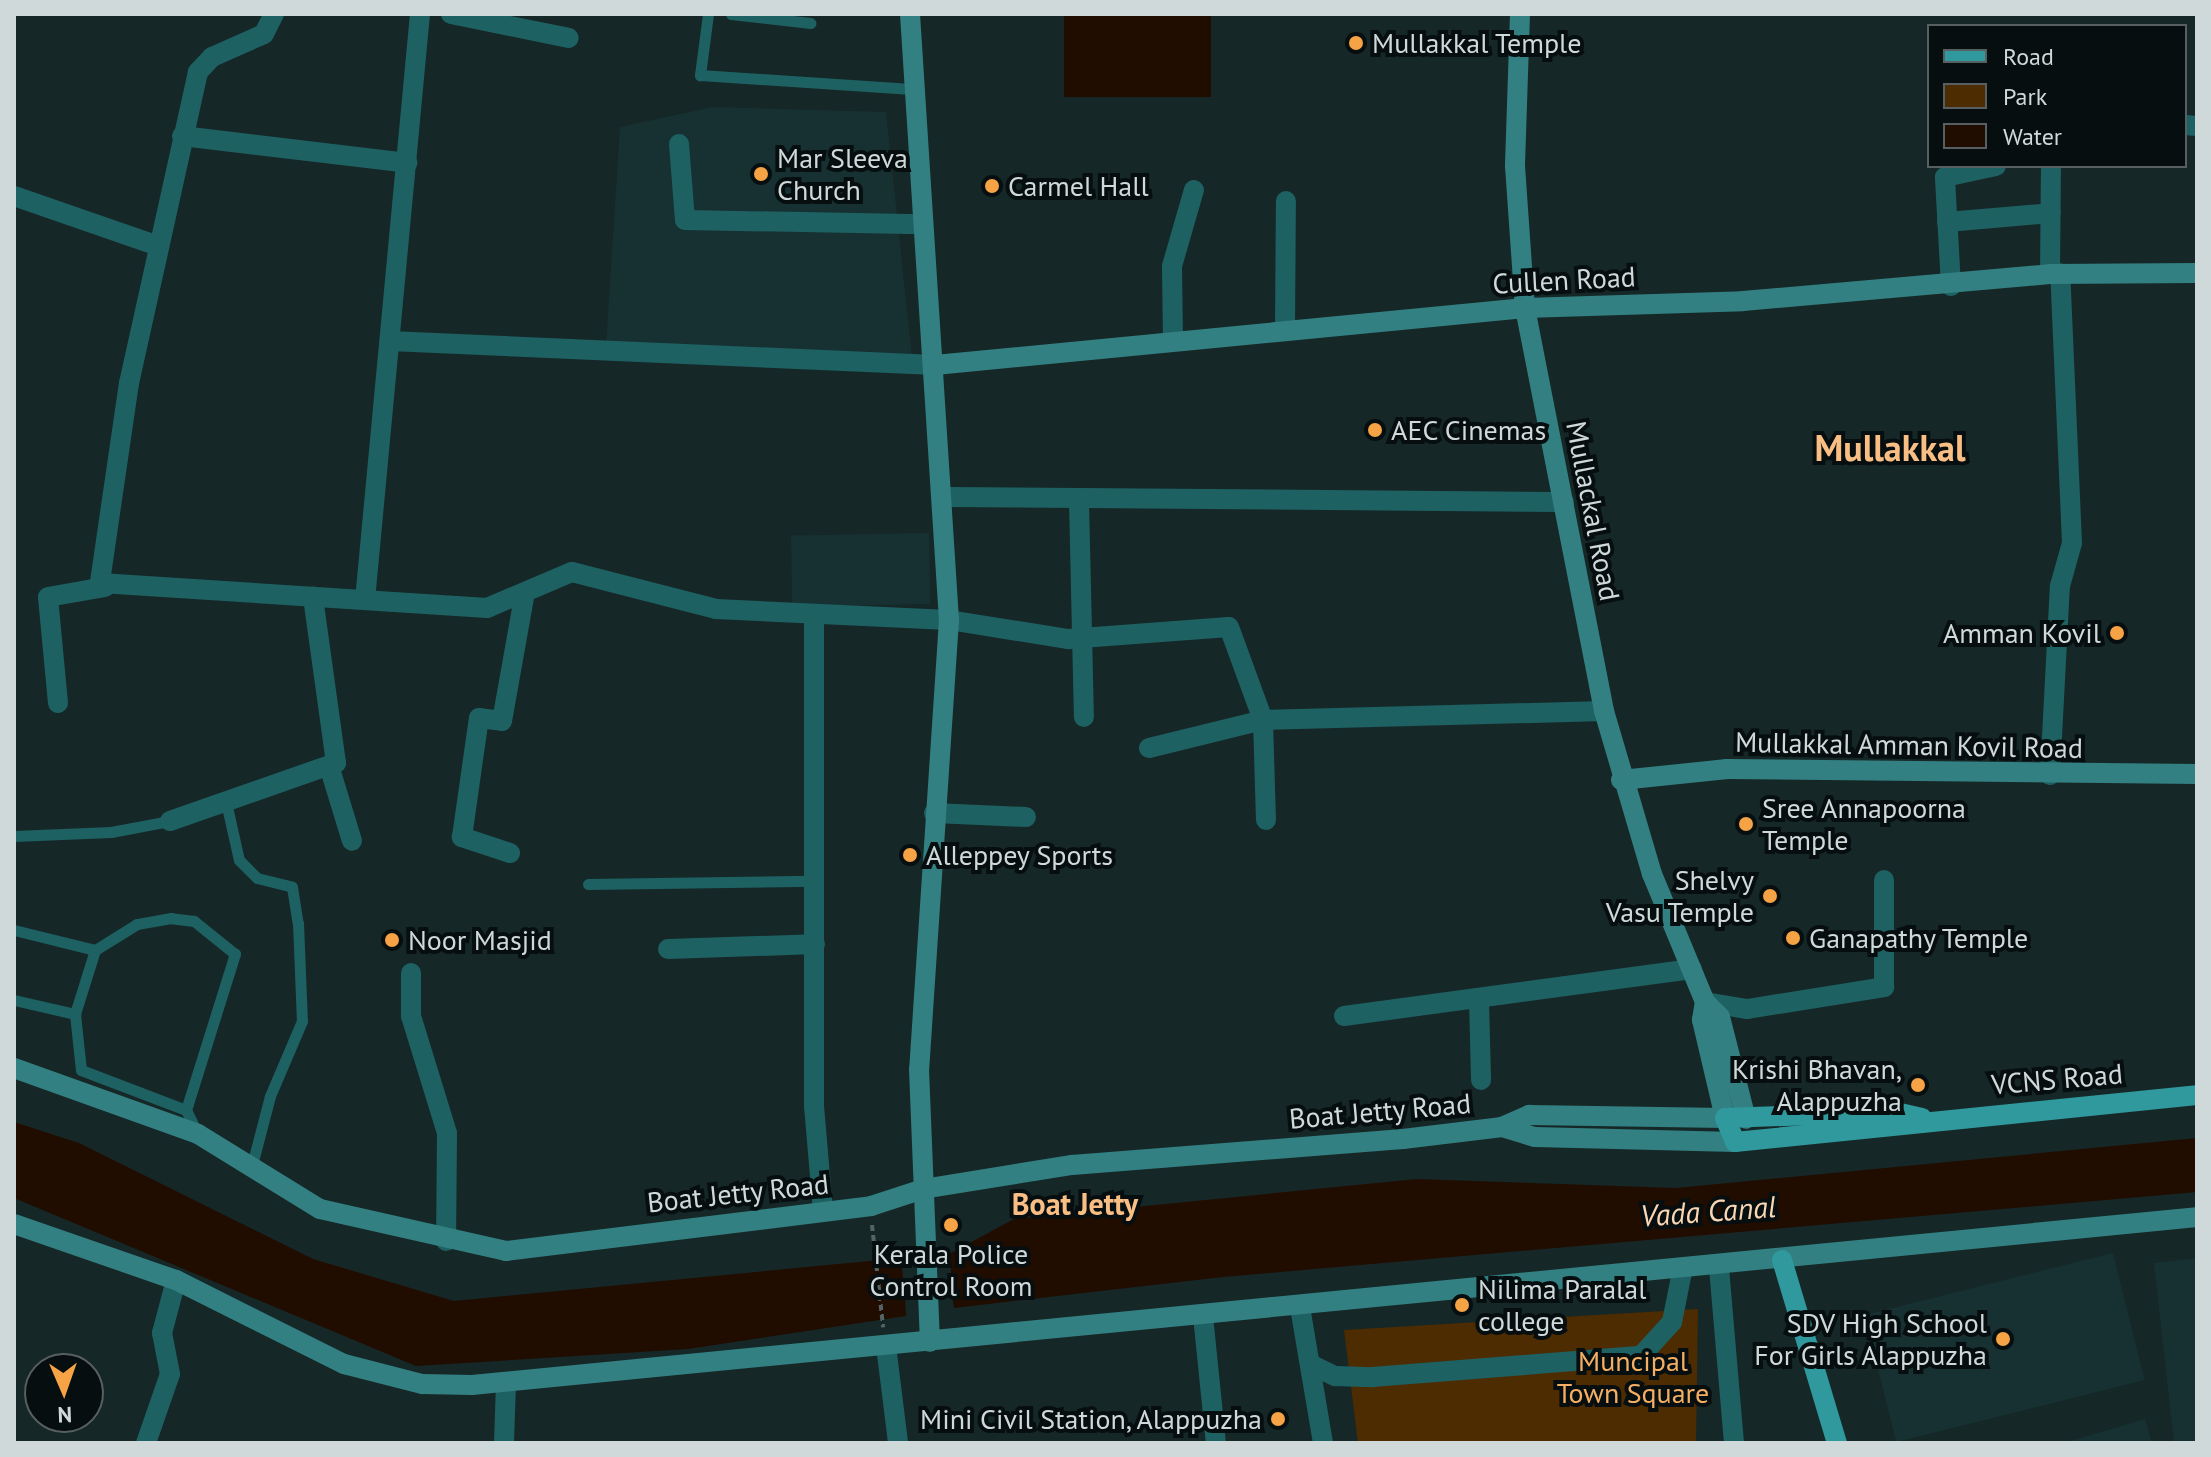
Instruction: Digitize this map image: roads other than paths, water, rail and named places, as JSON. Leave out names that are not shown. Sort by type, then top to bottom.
[{"type":"main road","points":[[910,14],[912,89],[946,497],[949,620],[919,1069],[930,1342]]},
{"type":"main road","name":"Mullackal Road","points":[[1520,14],[1515,166],[1525,308],[1604,711],[1621,780],[1705,1002],[1702,1020],[1736,1118]]},
{"type":"main road","name":"Cullen Road","points":[[935,365],[1525,308],[1951,286],[2055,273],[2197,273]]},
{"type":"main road","name":"Mullakkal Amman Kovil Road","points":[[1621,780],[1727,769],[2050,775],[2197,774]]},
{"type":"main road","name":"Boat Jetty Road","points":[[14,1068],[198,1134],[320,1209],[446,1241],[506,1251],[871,1206],[923,1189],[1072,1165],[1502,1127]]},
{"type":"main road","name":"VCNS Road","points":[[1744,1141],[1922,1118],[2197,1095]]},
{"type":"main road","name":"VCNS Road","points":[[1736,1118],[1881,1112],[1922,1118]]},
{"type":"main road","points":[[1529,1115],[1736,1118],[1744,1141],[1535,1137],[1502,1127],[1529,1115]]},
{"type":"main road","points":[[14,1224],[176,1280],[344,1364],[422,1384],[506,1382],[1682,1272],[2197,1217]]},
{"type":"main road","points":[[1782,1260],[1837,1443]]},
{"type":"street","points":[[105,587],[97,573],[158,246],[182,136],[204,64],[264,34],[274,14]]},
{"type":"street","points":[[365,600],[420,14]]},
{"type":"street","points":[[451,14],[569,38]]},
{"type":"street","points":[[182,136],[407,163]]},
{"type":"street","points":[[679,144],[685,220],[721,227],[923,224]]},
{"type":"street","points":[[1951,286],[1944,171],[1975,168]]},
{"type":"street","points":[[2050,775],[2060,586],[2072,543],[2051,213],[2051,168]]},
{"type":"street","points":[[1173,340],[1172,266],[1194,190]]},
{"type":"street","points":[[14,196],[158,246]]},
{"type":"street","points":[[1285,329],[1286,201]]},
{"type":"street","points":[[1947,222],[2051,213]]},
{"type":"street","points":[[390,341],[935,365]]},
{"type":"street","points":[[946,497],[1079,501],[1564,502]]},
{"type":"street","points":[[1079,501],[1087,638],[1084,717]]},
{"type":"street","points":[[58,703],[48,597],[105,587],[487,608],[524,597],[572,572],[716,609],[949,620],[1087,638],[1229,627],[1263,720],[1266,820]]},
{"type":"street","points":[[170,821],[330,769],[337,756],[313,597]]},
{"type":"street","points":[[510,853],[462,837],[479,718],[502,721],[524,597]]},
{"type":"street","points":[[814,614],[814,1106],[823,1211]]},
{"type":"street","points":[[1149,748],[1263,720],[1604,711]]},
{"type":"street","points":[[330,769],[352,841]]},
{"type":"street","points":[[934,813],[1026,817]]},
{"type":"street","points":[[1705,1002],[1747,1009],[1884,987],[1884,880]]},
{"type":"street","points":[[668,949],[815,944]]},
{"type":"street","points":[[1344,1016],[1479,1001],[1692,969]]},
{"type":"street","points":[[411,973],[411,1016],[447,1133],[446,1241]]},
{"type":"street","points":[[1479,1001],[1481,1080]]},
{"type":"street","points":[[1719,1268],[1734,1443]]},
{"type":"street","points":[[1310,1364],[1335,1376],[1372,1377],[1641,1356],[1672,1322],[1682,1272]]},
{"type":"street","points":[[146,1443],[170,1374],[162,1333],[176,1280]]},
{"type":"street","points":[[1300,1307],[1323,1443]]},
{"type":"street","points":[[1203,1316],[1216,1443]]},
{"type":"street","points":[[886,1346],[898,1443]]},
{"type":"street","points":[[504,1443],[506,1382]]},
{"type":"lane","points":[[708,14],[700,75],[912,89]]},
{"type":"lane","points":[[731,14],[810,23]]},
{"type":"lane","points":[[226,802],[239,860],[257,878],[292,887],[300,939],[302,1021],[252,1165]]},
{"type":"lane","points":[[14,836],[111,832],[170,821]]},
{"type":"lane","points":[[588,884],[815,881]]},
{"type":"lane","points":[[186,1110],[235,954],[194,921],[171,918],[137,924],[95,950],[75,1014],[81,1070],[186,1110],[198,1134]]},
{"type":"lane","points":[[14,930],[95,950]]},
{"type":"lane","points":[[14,1000],[75,1014]]},
{"type":"water","points":[[1064,14],[1211,14],[1211,97],[1064,97]]},
{"type":"water","name":"Vada Canal","points":[[14,1122],[79,1143],[313,1259],[454,1301],[901,1258],[905,1296],[951,1292],[951,1253],[1014,1219],[1417,1179],[1676,1188],[2197,1138],[2197,1192],[1223,1277],[954,1308],[952,1295],[905,1298],[906,1316],[688,1349],[416,1366],[14,1198]]},
{"type":"place","name":"Mullakkal Temple","points":[[1356,43]]},
{"type":"place","name":"Mar Sleeva Church","points":[[761,174]]},
{"type":"place","name":"Carmel Hall","points":[[992,186]]},
{"type":"place","name":"AEC Cinemas","points":[[1375,430]]},
{"type":"place","name":"Amman Kovil","points":[[2117,633]]},
{"type":"place","name":"Sree Annapoorna Temple","points":[[1746,824]]},
{"type":"place","name":"Alleppey Sports","points":[[910,855]]},
{"type":"place","name":"Shelvy Vasu Temple","points":[[1770,896]]},
{"type":"place","name":"Ganapathy Temple","points":[[1793,938]]},
{"type":"place","name":"Noor Masjid","points":[[392,940]]},
{"type":"place","name":"Krishi Bhavan, Alappuzha","points":[[1918,1085]]},
{"type":"place","name":"Kerala Police Control Room","points":[[951,1225]]},
{"type":"place","name":"Nilima Paralal college","points":[[1462,1305]]},
{"type":"place","name":"SDV High School For Girls Alappuzha","points":[[2003,1339]]},
{"type":"place","name":"Mini Civil Station, Alappuzha","points":[[1278,1419]]},
{"type":"district","name":"Mullakkal","points":[[1890,448]]},
{"type":"district","name":"Boat Jetty","points":[[1075,1204]]},
{"type":"park label","name":"Muncipal Town Square","points":[[1633,1377]]}]
